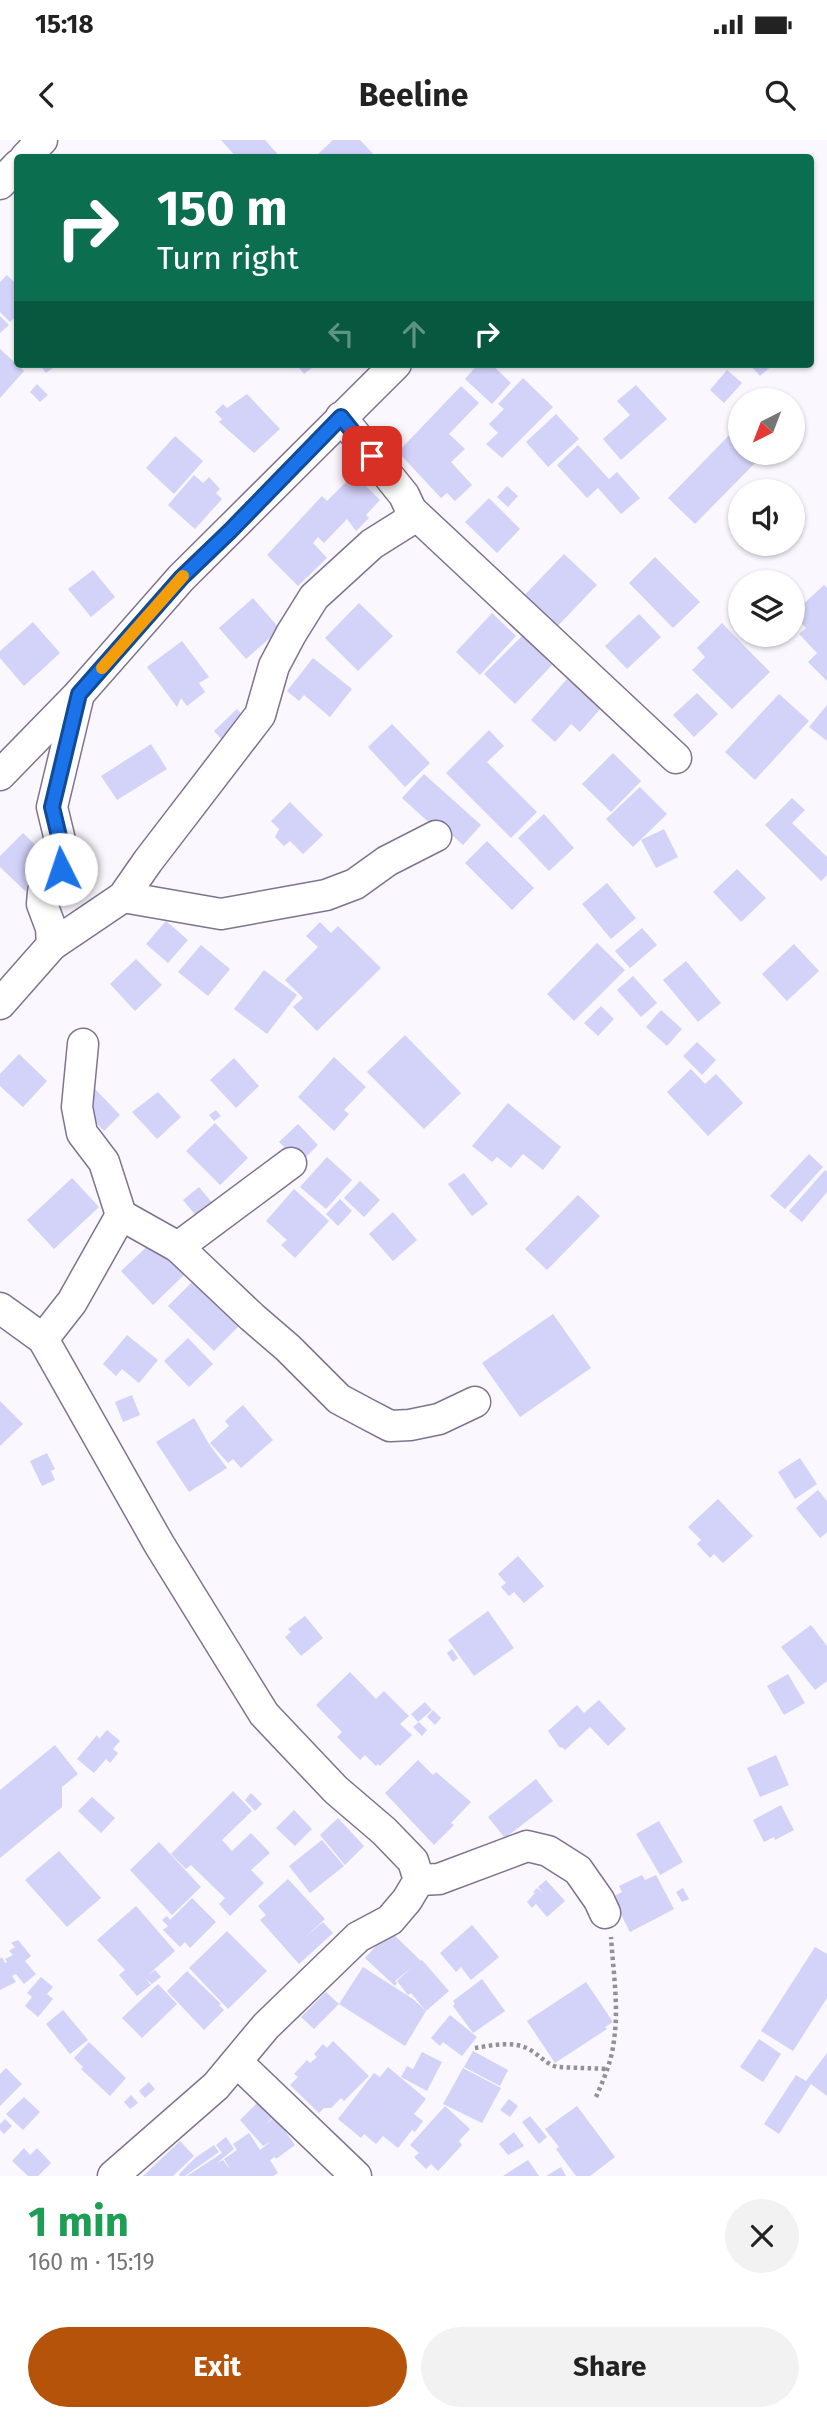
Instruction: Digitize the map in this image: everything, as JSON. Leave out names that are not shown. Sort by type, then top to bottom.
[{"type":"street","points":[[29,154],[42,140]]},
{"type":"street","points":[[0,184],[14,169]]},
{"type":"street","points":[[0,775],[79,694],[181,578],[392,368]]},
{"type":"street","points":[[341,417],[404,495],[411,510],[676,758]]},
{"type":"street","points":[[0,1004],[52,945],[123,897],[148,860],[260,715],[274,666],[314,597],[372,544],[407,522],[411,510]]},
{"type":"street","points":[[52,945],[51,928],[42,904],[43,892],[61,869],[64,857],[52,807],[79,694]]},
{"type":"street","points":[[123,897],[221,914],[326,895],[355,884],[387,861],[436,836]]},
{"type":"street","points":[[83,1044],[77,1107],[82,1133],[104,1162],[121,1215],[177,1247],[340,1399],[367,1414],[390,1426],[410,1425],[439,1419],[475,1402]]},
{"type":"street","points":[[177,1247],[291,1163]]},
{"type":"street","points":[[43,1339],[72,1302],[121,1215]]},
{"type":"street","points":[[0,1308],[43,1339],[159,1544],[264,1714],[336,1790],[384,1831],[413,1861],[419,1880],[390,1920],[358,1937],[266,2026],[216,2086],[113,2176]]},
{"type":"street","points":[[419,1880],[439,1879],[527,1846],[548,1851],[578,1870],[605,1913]]},
{"type":"street","points":[[237,2062],[356,2176]]},
{"type":"path","points":[[596,2097],[608,2069],[614,2040],[611,1935],[610,1923],[605,1913]]},
{"type":"path","points":[[475,2048],[515,2044],[530,2049],[557,2067],[608,2069]]},
{"type":"building","points":[[221,140],[265,140],[277,154],[233,154]]},
{"type":"building","points":[[333,140],[360,140],[373,154],[318,154]]},
{"type":"building","points":[[7,275],[14,282],[14,318],[10,322],[0,312],[0,282]]},
{"type":"building","points":[[0,316],[9,325],[0,333]]},
{"type":"building","points":[[0,349],[14,362],[14,368],[24,371],[0,398]]},
{"type":"building","points":[[299,368],[312,368],[304,374]]},
{"type":"building","points":[[475,368],[495,368],[511,383],[492,404],[465,379]]},
{"type":"building","points":[[753,368],[769,368],[760,376]]},
{"type":"building","points":[[727,370],[742,383],[738,388],[728,388],[728,399],[724,403],[710,390]]},
{"type":"building","points":[[523,378],[553,407],[502,458],[486,444],[498,433],[489,424],[504,409],[498,404]]},
{"type":"building","points":[[37,384],[48,395],[40,402],[30,392]]},
{"type":"building","points":[[636,385],[667,419],[621,460],[603,439],[630,415],[617,401]]},
{"type":"building","points":[[461,386],[479,403],[449,434],[465,449],[451,462],[472,485],[455,501],[447,493],[441,498],[398,452]]},
{"type":"building","points":[[247,394],[280,429],[254,453],[219,422],[231,411],[222,419],[215,412],[223,404],[227,408]]},
{"type":"building","points":[[556,414],[579,439],[548,467],[526,442]]},
{"type":"building","points":[[175,436],[203,461],[174,494],[146,468]]},
{"type":"building","points":[[728,436],[728,466],[752,466],[739,479],[728,479],[728,491],[695,524],[668,498]]},
{"type":"building","points":[[578,445],[609,479],[617,472],[640,498],[621,514],[598,488],[587,498],[557,465]]},
{"type":"building","points":[[354,474],[380,500],[366,515],[369,518],[356,531],[347,519],[324,543],[318,537],[313,543],[327,558],[298,586],[267,555],[322,496],[327,501]]},
{"type":"building","points":[[194,475],[203,483],[209,477],[220,489],[216,493],[222,499],[195,529],[168,505]]},
{"type":"building","points":[[507,486],[518,496],[508,507],[497,497]]},
{"type":"building","points":[[489,498],[520,529],[497,553],[465,522]]},
{"type":"building","points":[[564,554],[597,585],[551,633],[518,602]]},
{"type":"building","points":[[655,557],[700,602],[673,628],[629,583]]},
{"type":"building","points":[[93,570],[115,597],[91,617],[68,589]]},
{"type":"building","points":[[824,585],[827,588],[827,681],[808,662],[817,653],[805,640],[805,603]]},
{"type":"building","points":[[253,598],[280,629],[246,659],[219,628]]},
{"type":"building","points":[[359,603],[393,636],[358,671],[325,638]]},
{"type":"building","points":[[492,613],[516,636],[480,675],[456,652]]},
{"type":"building","points":[[639,614],[661,637],[627,669],[605,646]]},
{"type":"building","points":[[33,622],[60,653],[24,686],[0,658],[0,651]]},
{"type":"building","points":[[722,623],[728,629],[728,647],[746,647],[770,672],[732,709],[692,670],[705,657],[697,648]]},
{"type":"building","points":[[522,636],[552,665],[515,704],[484,674]]},
{"type":"building","points":[[182,641],[209,677],[199,683],[205,692],[187,706],[181,698],[177,707],[147,667]]},
{"type":"building","points":[[313,658],[352,689],[330,717],[304,695],[299,701],[287,691]]},
{"type":"building","points":[[567,679],[601,708],[580,732],[571,724],[555,742],[531,720]]},
{"type":"building","points":[[697,693],[718,714],[694,737],[673,715]]},
{"type":"building","points":[[779,694],[809,721],[755,780],[725,752]]},
{"type":"building","points":[[827,705],[827,741],[809,727]]},
{"type":"building","points":[[237,709],[248,721],[230,748],[214,731]]},
{"type":"building","points":[[392,724],[430,763],[405,787],[368,747]]},
{"type":"building","points":[[489,730],[504,746],[487,762],[537,812],[511,838],[446,773]]},
{"type":"building","points":[[151,744],[167,769],[117,800],[101,776]]},
{"type":"building","points":[[613,753],[641,781],[611,812],[582,784]]},
{"type":"building","points":[[424,774],[481,825],[463,845],[440,824],[436,829],[402,798]]},
{"type":"building","points":[[640,787],[667,814],[633,847],[606,819]]},
{"type":"building","points":[[792,798],[805,810],[792,823],[827,857],[827,875],[821,881],[765,825]]},
{"type":"building","points":[[290,802],[323,835],[303,854],[290,841],[284,846],[275,837],[279,829],[271,821]]},
{"type":"building","points":[[544,814],[574,848],[549,871],[518,838]]},
{"type":"building","points":[[664,829],[678,857],[656,868],[641,840]]},
{"type":"building","points":[[23,833],[53,862],[25,891],[0,867],[0,856]]},
{"type":"building","points":[[487,841],[534,888],[512,910],[465,863]]},
{"type":"building","points":[[737,869],[766,898],[741,922],[713,892]]},
{"type":"building","points":[[607,883],[636,918],[611,939],[582,904]]},
{"type":"building","points":[[166,921],[188,940],[168,963],[146,944]]},
{"type":"building","points":[[320,922],[331,933],[338,926],[381,968],[317,1031],[293,1007],[303,998],[285,980],[318,947],[306,936]]},
{"type":"building","points":[[642,928],[657,945],[630,968],[615,951]]},
{"type":"building","points":[[597,943],[625,970],[574,1021],[547,994]]},
{"type":"building","points":[[794,944],[819,971],[787,1001],[762,974]]},
{"type":"building","points":[[201,945],[230,969],[208,996],[178,972]]},
{"type":"building","points":[[136,959],[162,985],[135,1011],[110,984]]},
{"type":"building","points":[[686,961],[721,1003],[698,1022],[663,980]]},
{"type":"building","points":[[264,970],[297,995],[267,1034],[234,1009]]},
{"type":"building","points":[[633,976],[657,1003],[641,1017],[617,990]]},
{"type":"building","points":[[601,1006],[614,1019],[598,1036],[584,1023]]},
{"type":"building","points":[[661,1010],[682,1029],[667,1046],[646,1027]]},
{"type":"building","points":[[405,1035],[461,1093],[424,1129],[367,1072]]},
{"type":"building","points":[[697,1042],[716,1060],[702,1075],[683,1056]]},
{"type":"building","points":[[19,1054],[47,1081],[23,1107],[0,1086],[0,1074]]},
{"type":"building","points":[[334,1057],[366,1087],[344,1110],[349,1114],[334,1131],[298,1097]]},
{"type":"building","points":[[234,1058],[259,1086],[236,1108],[210,1080]]},
{"type":"building","points":[[691,1069],[705,1084],[716,1074],[743,1103],[708,1136],[667,1092]]},
{"type":"building","points":[[95,1089],[120,1115],[104,1131],[79,1105]]},
{"type":"building","points":[[158,1092],[181,1117],[157,1139],[132,1112]]},
{"type":"building","points":[[508,1103],[561,1147],[543,1170],[523,1154],[511,1168],[497,1157],[492,1162],[472,1146]]},
{"type":"building","points":[[216,1110],[221,1116],[214,1121],[209,1115]]},
{"type":"building","points":[[215,1123],[248,1158],[220,1185],[186,1151]]},
{"type":"building","points":[[298,1124],[318,1145],[300,1163],[279,1142]]},
{"type":"building","points":[[809,1154],[823,1167],[785,1209],[770,1196]]},
{"type":"building","points":[[327,1157],[352,1180],[326,1209],[300,1187]]},
{"type":"building","points":[[825,1170],[827,1192],[802,1222],[789,1211]]},
{"type":"building","points":[[464,1173],[488,1204],[472,1216],[448,1184]]},
{"type":"building","points":[[72,1178],[99,1207],[54,1249],[27,1220]]},
{"type":"building","points":[[360,1181],[380,1200],[364,1217],[344,1198]]},
{"type":"building","points":[[199,1187],[214,1205],[198,1218],[183,1200]]},
{"type":"building","points":[[294,1189],[329,1221],[295,1258],[281,1245],[287,1240],[266,1221]]},
{"type":"building","points":[[578,1195],[600,1216],[547,1270],[525,1249]]},
{"type":"building","points":[[340,1199],[352,1211],[338,1226],[326,1214]]},
{"type":"building","points":[[393,1212],[417,1240],[393,1261],[369,1234]]},
{"type":"building","points":[[155,1239],[186,1273],[153,1305],[121,1271]]},
{"type":"building","points":[[197,1277],[243,1322],[214,1351],[168,1306]]},
{"type":"building","points":[[553,1314],[591,1368],[520,1417],[482,1363]]},
{"type":"building","points":[[127,1335],[158,1360],[139,1383],[122,1369],[116,1376],[103,1364]]},
{"type":"building","points":[[188,1338],[213,1364],[189,1387],[164,1361]]},
{"type":"building","points":[[132,1395],[140,1415],[123,1422],[115,1402]]},
{"type":"building","points":[[0,1401],[23,1424],[0,1446]]},
{"type":"building","points":[[243,1405],[273,1440],[241,1468],[233,1459],[228,1463],[210,1443],[229,1426],[225,1421]]},
{"type":"building","points":[[194,1418],[227,1468],[189,1492],[156,1442]]},
{"type":"building","points":[[47,1453],[55,1469],[51,1471],[55,1480],[42,1486],[30,1461]]},
{"type":"building","points":[[800,1458],[817,1484],[795,1499],[778,1472]]},
{"type":"building","points":[[818,1490],[827,1501],[827,1532],[820,1538],[796,1508]]},
{"type":"building","points":[[718,1499],[753,1536],[723,1563],[714,1554],[710,1558],[697,1544],[701,1540],[688,1527]]},
{"type":"building","points":[[518,1556],[544,1586],[524,1603],[514,1592],[509,1596],[501,1587],[506,1583],[498,1574]]},
{"type":"building","points":[[488,1611],[514,1648],[474,1676],[448,1640]]},
{"type":"building","points":[[305,1616],[323,1638],[301,1656],[285,1637],[291,1632],[288,1629]]},
{"type":"building","points":[[811,1625],[827,1646],[827,1681],[815,1690],[781,1647]]},
{"type":"building","points":[[452,1649],[458,1658],[453,1662],[447,1653]]},
{"type":"building","points":[[350,1672],[376,1699],[384,1691],[409,1716],[400,1724],[412,1735],[380,1766],[376,1766],[365,1755],[360,1760],[337,1737],[342,1732],[316,1705]]},
{"type":"building","points":[[788,1674],[805,1703],[784,1715],[767,1686]]},
{"type":"building","points":[[599,1700],[626,1729],[608,1746],[590,1727],[565,1750],[560,1748],[548,1731],[577,1705],[584,1713]]},
{"type":"building","points":[[425,1702],[432,1710],[418,1722],[411,1714]]},
{"type":"building","points":[[433,1710],[441,1718],[435,1725],[427,1717]]},
{"type":"building","points":[[419,1722],[427,1730],[422,1736],[413,1727]]},
{"type":"building","points":[[107,1730],[120,1741],[113,1749],[118,1753],[110,1763],[106,1759],[94,1773],[77,1759],[97,1735],[99,1739]]},
{"type":"building","points":[[55,1745],[78,1774],[62,1787],[62,1807],[0,1858],[0,1790]]},
{"type":"building","points":[[776,1755],[789,1785],[760,1797],[747,1768]]},
{"type":"building","points":[[418,1760],[433,1775],[436,1772],[471,1802],[451,1823],[454,1825],[434,1845],[385,1793]]},
{"type":"building","points":[[536,1779],[553,1801],[505,1838],[488,1817]]},
{"type":"building","points":[[233,1791],[252,1811],[222,1840],[232,1851],[251,1833],[270,1853],[251,1870],[264,1883],[230,1916],[219,1904],[225,1898],[191,1865],[186,1869],[171,1854]]},
{"type":"building","points":[[251,1793],[262,1804],[255,1811],[245,1800]]},
{"type":"building","points":[[92,1797],[115,1818],[101,1833],[78,1811]]},
{"type":"building","points":[[781,1805],[794,1830],[775,1840],[774,1837],[764,1842],[753,1820]]},
{"type":"building","points":[[294,1810],[312,1829],[295,1846],[276,1828]]},
{"type":"building","points":[[338,1818],[364,1846],[345,1865],[320,1835]]},
{"type":"building","points":[[659,1821],[683,1862],[660,1875],[636,1834]]},
{"type":"building","points":[[322,1840],[344,1866],[310,1893],[289,1866]]},
{"type":"building","points":[[159,1842],[201,1887],[172,1915],[130,1870]]},
{"type":"building","points":[[59,1851],[101,1898],[67,1927],[25,1880]]},
{"type":"building","points":[[642,1875],[645,1880],[656,1875],[674,1909],[630,1932],[612,1897],[622,1892],[619,1886]]},
{"type":"building","points":[[288,1879],[325,1919],[304,1938],[323,1922],[333,1933],[299,1964],[260,1920],[266,1915],[258,1906]]},
{"type":"building","points":[[546,1880],[565,1901],[547,1917],[536,1904],[532,1908],[527,1902],[537,1888],[543,1893],[538,1887]]},
{"type":"building","points":[[683,1888],[689,1899],[682,1902],[676,1892]]},
{"type":"building","points":[[192,1898],[216,1922],[190,1948],[185,1942],[180,1947],[163,1930],[168,1926],[162,1920],[167,1916],[170,1920]]},
{"type":"building","points":[[136,1906],[175,1951],[148,1975],[155,1970],[161,1977],[152,1984],[145,1978],[151,1985],[137,1996],[119,1975],[125,1970],[97,1940]]},
{"type":"building","points":[[472,1925],[499,1957],[471,1980],[461,1967],[456,1972],[440,1953]]},
{"type":"building","points":[[227,1931],[267,1971],[228,2009],[189,1968]]},
{"type":"building","points":[[390,1931],[422,1960],[449,1991],[426,2011],[397,1981],[411,1968],[395,1981],[395,1986],[365,1958]]},
{"type":"building","points":[[18,1940],[31,1956],[25,1961],[36,1974],[24,1984],[16,1974],[12,1976],[16,1982],[0,1990],[0,1959],[2,1957],[5,1963],[7,1962],[5,1959],[13,1955],[9,1951],[15,1947],[11,1943]]},
{"type":"building","points":[[815,1947],[827,1954],[827,1998],[793,2051],[761,2031]]},
{"type":"building","points":[[363,1967],[413,1999],[426,2011],[405,2046],[339,2004]]},
{"type":"building","points":[[187,1971],[224,2010],[204,2030],[167,1991]]},
{"type":"building","points":[[41,1977],[53,1987],[47,1994],[53,1999],[38,2017],[25,2006],[32,1997],[27,1993]]},
{"type":"building","points":[[482,1979],[505,2011],[473,2033],[453,2006],[453,2001]]},
{"type":"building","points":[[586,1982],[613,2022],[605,2027],[607,2029],[555,2063],[527,2021]]},
{"type":"building","points":[[158,1984],[177,2004],[142,2038],[122,2018]]},
{"type":"building","points":[[326,1992],[339,2004],[314,2029],[301,2017]]},
{"type":"building","points":[[63,2010],[88,2040],[70,2054],[46,2024]]},
{"type":"building","points":[[450,2015],[477,2037],[462,2056],[443,2042],[440,2046],[431,2038]]},
{"type":"building","points":[[759,2039],[781,2054],[763,2082],[740,2067]]},
{"type":"building","points":[[333,2041],[369,2076],[344,2101],[341,2098],[331,2108],[324,2108],[319,2113],[290,2085],[298,2077],[294,2074],[307,2060],[310,2063],[317,2057],[314,2054],[323,2044],[327,2048]]},
{"type":"building","points":[[89,2042],[126,2078],[110,2096],[81,2069],[83,2067],[74,2058]]},
{"type":"building","points":[[473,2051],[508,2070],[500,2086],[464,2067]]},
{"type":"building","points":[[422,2052],[442,2062],[427,2091],[401,2077],[407,2066],[413,2069]]},
{"type":"building","points":[[827,2053],[827,2096],[811,2084],[779,2134],[764,2124],[796,2075],[806,2081]]},
{"type":"building","points":[[388,2067],[426,2099],[414,2114],[423,2121],[398,2148],[383,2136],[376,2144],[364,2134],[361,2138],[338,2119],[374,2073],[380,2077]]},
{"type":"building","points":[[6,2068],[22,2084],[0,2106],[0,2074]]},
{"type":"building","points":[[463,2068],[501,2088],[482,2123],[443,2104]]},
{"type":"building","points":[[149,2082],[155,2089],[145,2098],[139,2091]]},
{"type":"building","points":[[131,2095],[138,2103],[130,2109],[124,2102]]},
{"type":"building","points":[[24,2097],[40,2112],[23,2130],[6,2114]]},
{"type":"building","points":[[509,2099],[518,2106],[510,2117],[500,2110]]},
{"type":"building","points":[[258,2102],[273,2117],[266,2124],[275,2117],[295,2145],[276,2159],[275,2157],[270,2160],[278,2173],[273,2176],[187,2176],[222,2153],[216,2145],[226,2137],[234,2149],[217,2163],[223,2160],[231,2170],[224,2159],[237,2150],[233,2144],[249,2133],[260,2150],[271,2141],[263,2146],[240,2120]]},
{"type":"building","points":[[445,2106],[470,2129],[459,2141],[462,2145],[438,2171],[431,2164],[426,2169],[414,2157],[419,2153],[410,2145]]},
{"type":"building","points":[[577,2106],[615,2157],[590,2176],[576,2176],[545,2129]]},
{"type":"building","points":[[530,2116],[547,2137],[539,2144],[522,2122]]},
{"type":"building","points":[[5,2119],[12,2126],[4,2134],[0,2130],[0,2124]]},
{"type":"building","points":[[514,2132],[524,2146],[508,2155],[499,2144]]},
{"type":"building","points":[[180,2141],[194,2156],[173,2176],[143,2176]]},
{"type":"building","points":[[214,2145],[219,2152],[185,2176],[180,2176],[195,2158]]},
{"type":"building","points":[[24,2148],[30,2155],[37,2148],[51,2163],[38,2176],[28,2176],[12,2161]]},
{"type":"building","points":[[528,2160],[539,2176],[503,2176]]},
{"type":"building","points":[[561,2167],[566,2176],[546,2176]]},
{"type":"slow traffic","points":[[102,668],[183,576]]},
{"type":"route","points":[[61,869],[64,857],[52,807],[79,694],[181,578],[341,417],[372,456]]}]
